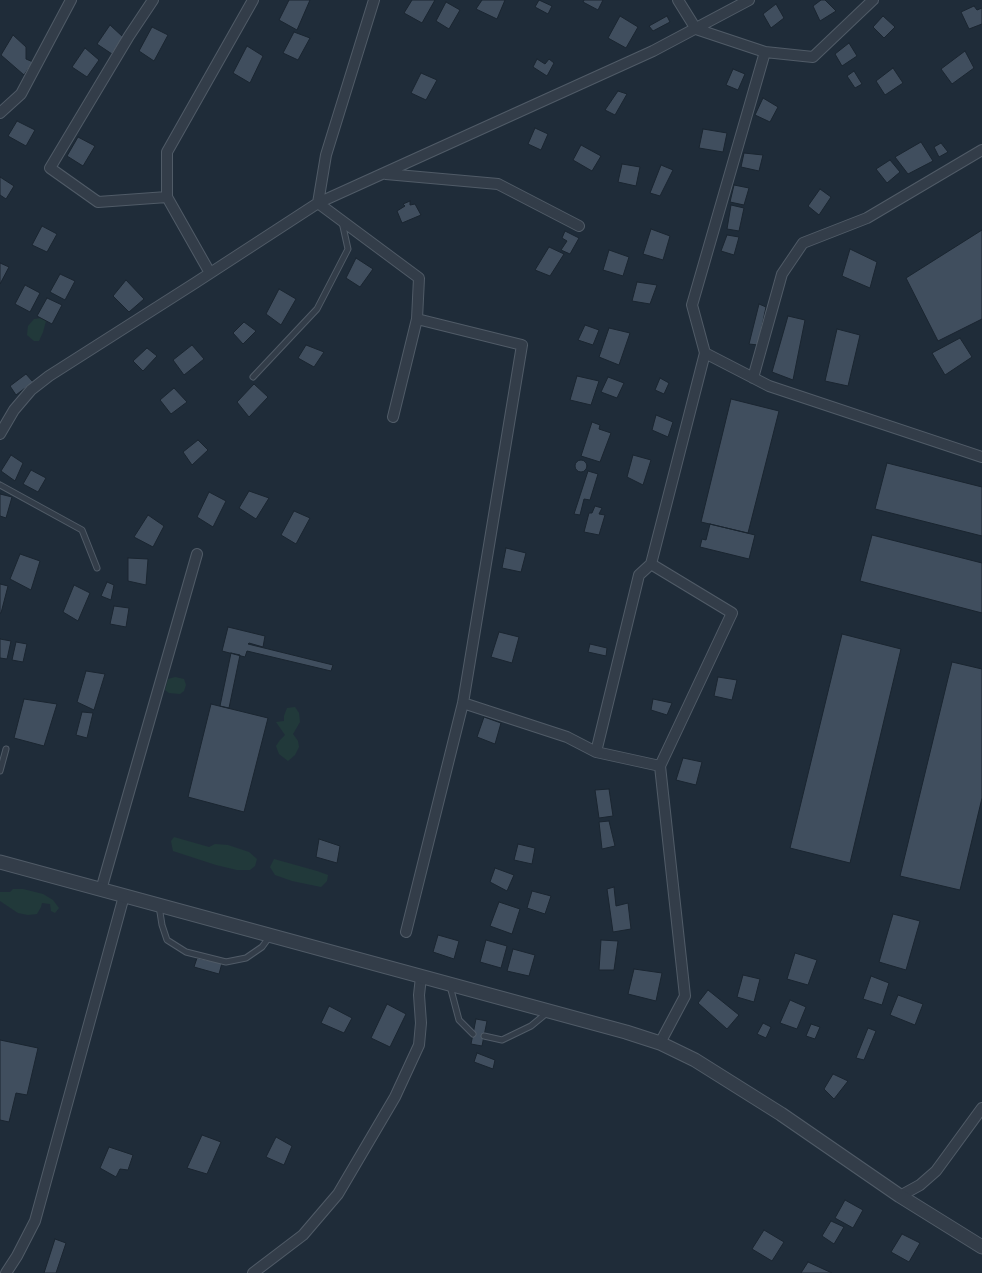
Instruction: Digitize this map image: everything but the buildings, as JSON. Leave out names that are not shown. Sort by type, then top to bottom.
[{"type":"street","points":[[0,113],[21,94],[71,0]]},
{"type":"street","points":[[152,0],[50,168],[98,202],[167,197]]},
{"type":"street","points":[[210,273],[167,197],[167,152],[253,0]]},
{"type":"street","points":[[318,203],[326,155],[374,0]]},
{"type":"street","points":[[678,0],[696,29],[765,52],[813,57],[873,0]]},
{"type":"street","points":[[0,434],[14,410],[22,400],[31,390],[49,376],[318,203],[653,51],[749,0]]},
{"type":"street","points":[[596,752],[639,575],[651,564],[705,354],[692,305],[765,52]]},
{"type":"street","points":[[754,378],[782,274],[803,243],[866,218],[982,150]]},
{"type":"street","points":[[384,173],[498,184],[579,226]]},
{"type":"street","points":[[318,203],[419,278],[417,319],[393,417]]},
{"type":"street","points":[[406,932],[463,703],[522,345],[417,319]]},
{"type":"street","points":[[705,354],[768,386],[982,458]]},
{"type":"street","points":[[101,890],[197,554]]},
{"type":"street","points":[[651,564],[732,613],[660,766],[685,996],[660,1043]]},
{"type":"street","points":[[463,703],[567,737],[596,752],[660,766]]},
{"type":"street","points":[[0,862],[626,1032],[660,1043],[695,1060],[781,1114],[900,1196],[982,1247]]},
{"type":"street","points":[[6,1273],[36,1221],[124,896]]},
{"type":"street","points":[[253,1273],[303,1235],[338,1194],[395,1097],[420,1045],[421,1023],[419,995],[422,977]]},
{"type":"street","points":[[900,1196],[920,1185],[936,1171],[982,1108]]},
{"type":"lane","points":[[253,377],[317,309],[348,249],[342,222],[318,203]]},
{"type":"lane","points":[[0,485],[82,530],[97,568]]},
{"type":"lane","points":[[0,771],[6,749]]},
{"type":"lane","points":[[159,906],[162,925],[167,940],[186,952],[226,962],[246,958],[262,947],[270,936]]},
{"type":"lane","points":[[449,984],[459,1020],[473,1034]]},
{"type":"lane","points":[[484,1036],[502,1040],[531,1026],[549,1011]]},
{"type":"green space","points":[[42,318],[46,321],[43,332],[39,341],[34,341],[27,335],[28,326],[34,319]]},
{"type":"green space","points":[[175,677],[184,679],[186,685],[184,691],[180,694],[169,693],[165,690],[168,679]]},
{"type":"green space","points":[[295,707],[299,713],[300,722],[293,734],[298,741],[299,747],[295,755],[288,761],[279,754],[276,746],[285,735],[276,722],[284,721],[287,708]]},
{"type":"green space","points":[[174,837],[209,847],[215,844],[228,845],[249,852],[257,859],[255,866],[250,870],[237,870],[173,851],[171,841]]},
{"type":"green space","points":[[274,859],[328,875],[327,881],[321,887],[292,881],[275,875],[270,867]]},
{"type":"green space","points":[[13,889],[23,889],[43,894],[53,900],[59,908],[55,913],[51,911],[50,904],[42,903],[37,914],[28,915],[18,913],[0,901],[0,892],[10,892]]}]
